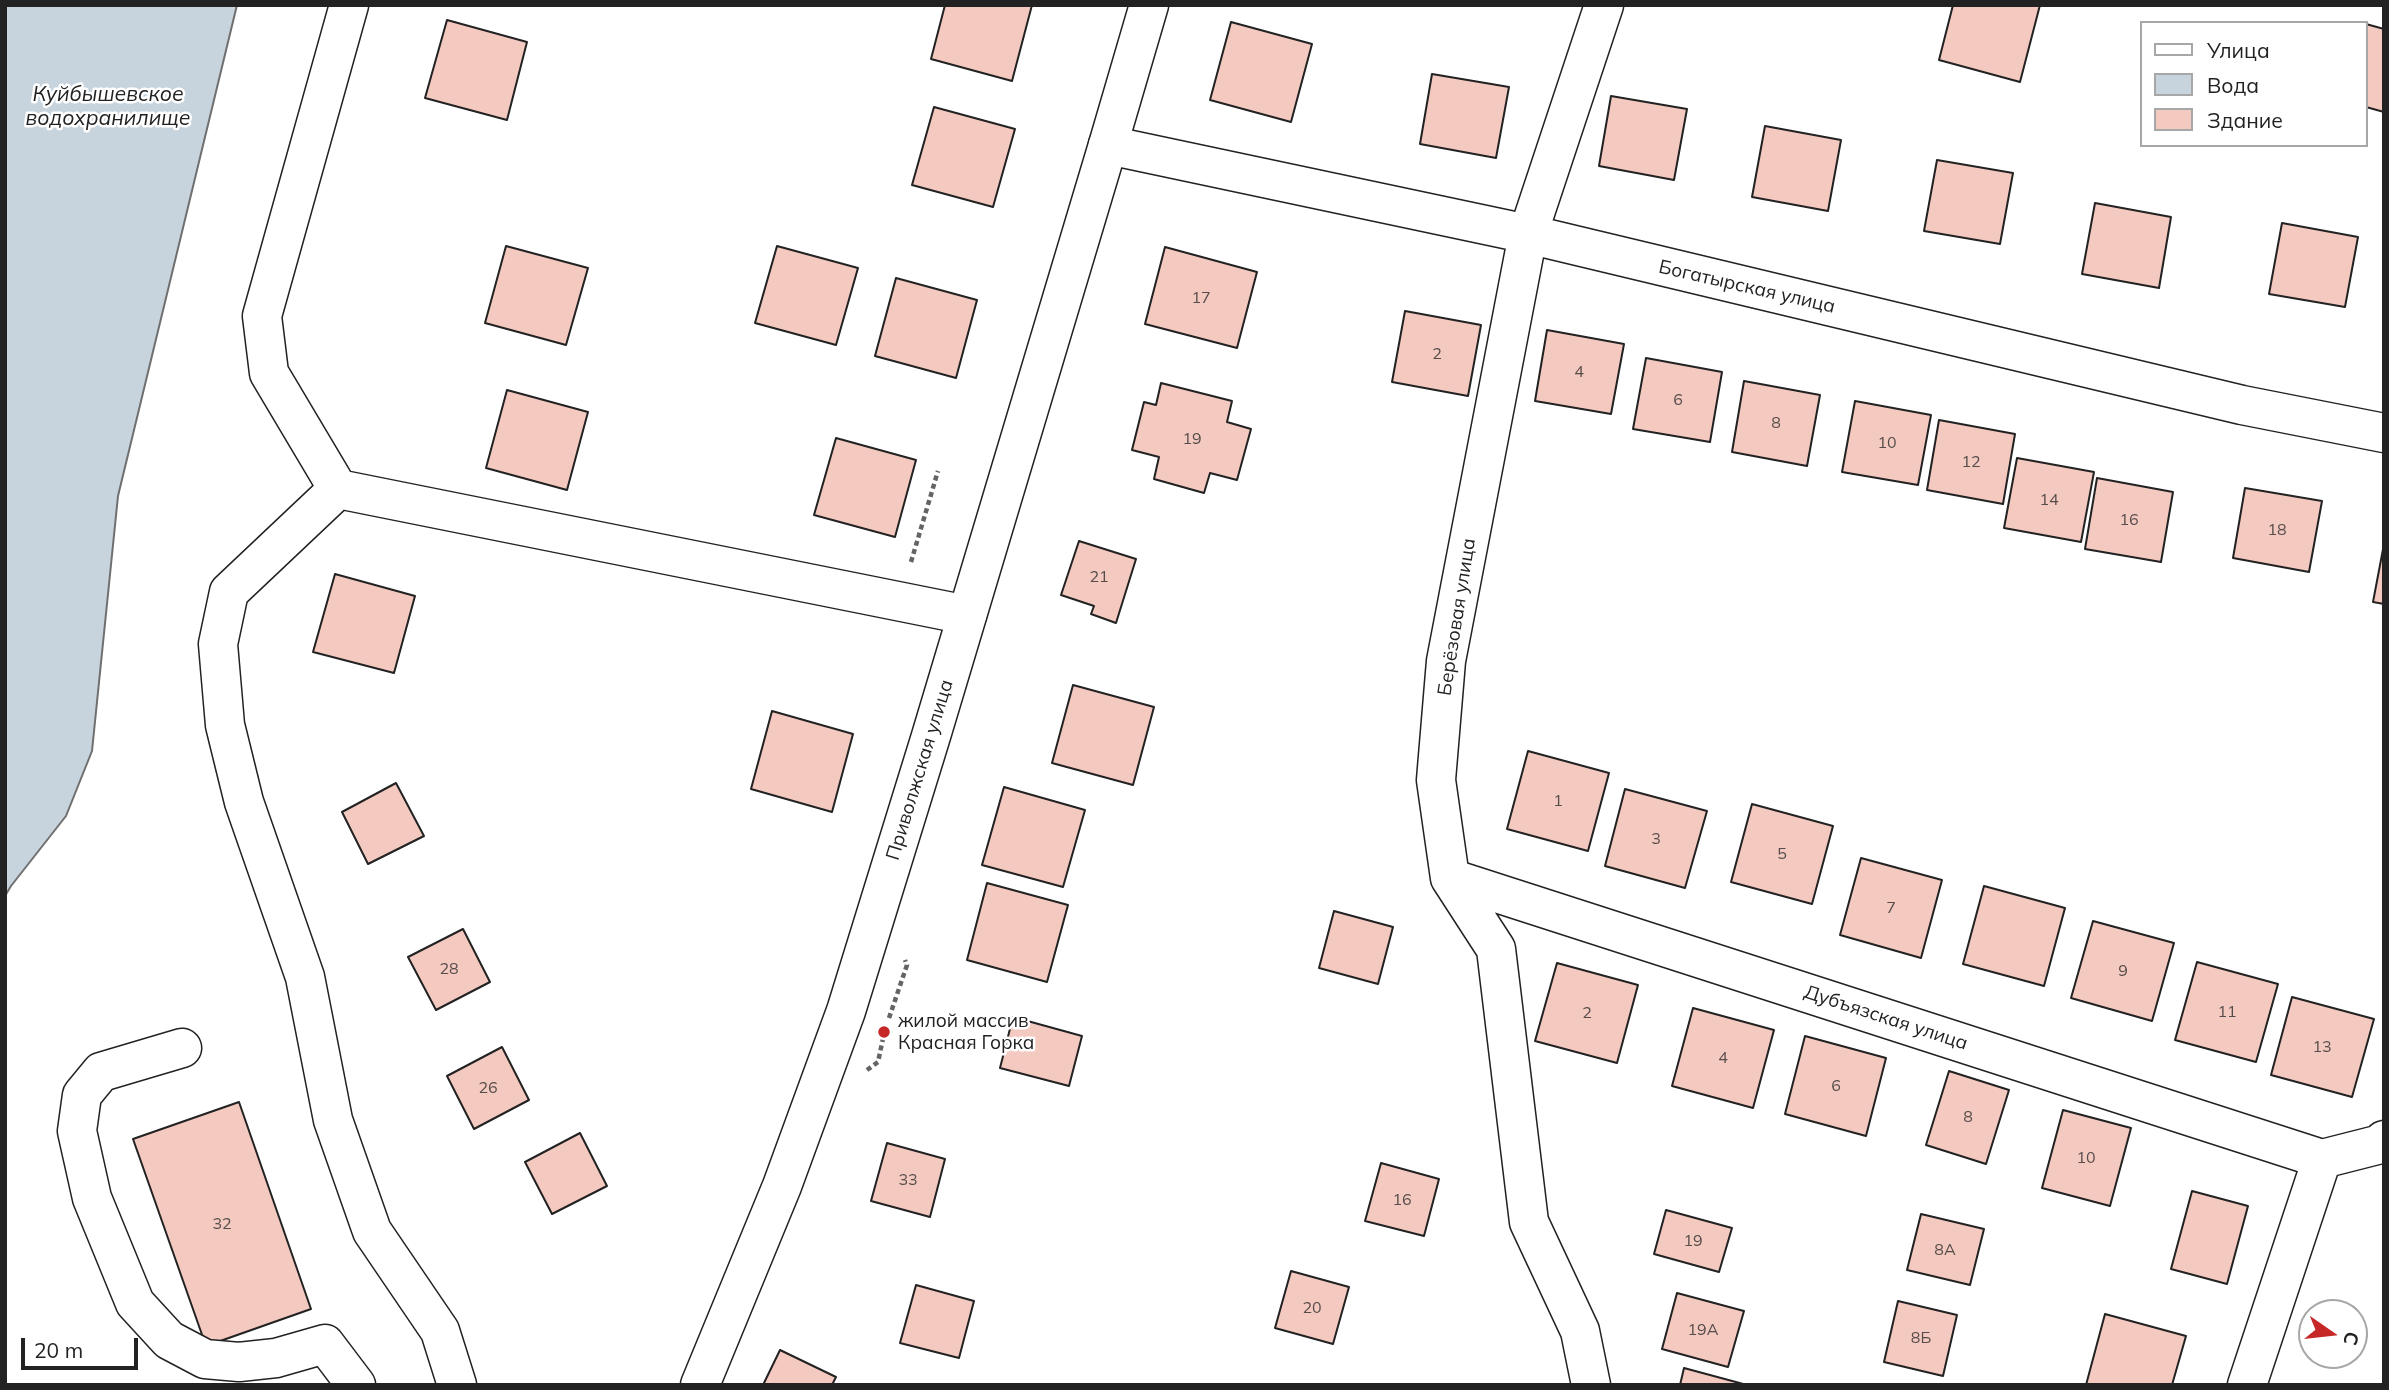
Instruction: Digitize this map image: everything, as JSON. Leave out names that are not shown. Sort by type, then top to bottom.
[{"type":"street","points":[[349,5],[262,316],[269,373],[338,489],[967,615]]},
{"type":"street","name":"Приволжская улица","points":[[701,1385],[782,1186],[846,1012],[1149,5]]},
{"type":"street","name":"Берёзовая улица","points":[[1591,1385],[1580,1331],[1529,1222],[1496,949],[1450,877],[1436,780],[1446,661],[1528,234],[1604,5]]},
{"type":"street","name":"Богатырская улица","points":[[1108,145],[1528,234],[2242,405],[2384,433]]},
{"type":"street","points":[[338,489],[229,592],[218,643],[225,725],[244,802],[305,977],[333,1120],[367,1219],[372,1231],[440,1331],[457,1385]]},
{"type":"street","name":"Дубъязская улица","points":[[1450,877],[2322,1159]]},
{"type":"street","points":[[182,1048],[101,1072],[82,1095],[77,1131],[92,1198],[135,1303],[169,1340],[205,1359],[239,1362],[276,1358],[325,1344],[356,1385]]},
{"type":"street","points":[[2247,1385],[2322,1159],[2384,1140]]},
{"type":"path","points":[[911,562],[938,471]]},
{"type":"water","name":"Куйбышевское водохранилище","points":[[5,5],[237,5],[118,496],[92,751],[66,816],[5,896]]},
{"type":"building","points":[[945,5],[1032,5],[1012,81],[931,59]]},
{"type":"building","points":[[1953,5],[2040,5],[2020,82],[1939,60]]},
{"type":"building","points":[[447,20],[527,42],[507,120],[425,98]]},
{"type":"building","points":[[1231,22],[1312,44],[1291,122],[1210,100]]},
{"type":"building","points":[[2368,25],[2384,29],[2384,112],[2368,108]]},
{"type":"building","points":[[1432,74],[1509,87],[1496,158],[1420,144]]},
{"type":"building","points":[[1611,96],[1687,109],[1674,180],[1599,166]]},
{"type":"building","points":[[934,107],[1015,129],[993,207],[912,185]]},
{"type":"building","points":[[1765,126],[1841,140],[1828,211],[1752,197]]},
{"type":"building","points":[[1937,160],[2013,173],[2000,244],[1924,231]]},
{"type":"building","points":[[2095,203],[2171,217],[2159,288],[2082,274]]},
{"type":"building","points":[[2282,223],[2358,237],[2345,307],[2269,294]]},
{"type":"building","points":[[506,246],[588,268],[566,345],[485,323]]},
{"type":"building","points":[[777,246],[858,268],[836,345],[755,323]]},
{"type":"building","points":[[1165,247],[1257,272],[1237,348],[1145,324]]},
{"type":"building","points":[[896,278],[977,300],[956,378],[875,356]]},
{"type":"building","points":[[1405,311],[1481,325],[1468,396],[1392,382]]},
{"type":"building","points":[[1547,330],[1624,344],[1611,414],[1535,401]]},
{"type":"building","points":[[1646,358],[1722,372],[1710,442],[1633,429]]},
{"type":"building","points":[[1744,381],[1820,395],[1807,466],[1732,452]]},
{"type":"building","points":[[1161,383],[1232,401],[1227,422],[1251,429],[1237,480],[1210,473],[1204,493],[1154,479],[1159,457],[1132,450],[1144,402],[1156,405]]},
{"type":"building","points":[[507,390],[588,412],[567,490],[486,468]]},
{"type":"building","points":[[1855,401],[1931,415],[1918,485],[1842,472]]},
{"type":"building","points":[[1939,420],[2015,434],[2003,504],[1927,490]]},
{"type":"building","points":[[836,438],[916,460],[895,537],[814,515]]},
{"type":"building","points":[[2017,458],[2094,472],[2081,542],[2004,528]]},
{"type":"building","points":[[2097,478],[2173,492],[2161,562],[2085,549]]},
{"type":"building","points":[[2245,488],[2322,501],[2309,572],[2233,558]]},
{"type":"building","points":[[1079,541],[1136,559],[1116,623],[1091,614],[1094,606],[1061,595]]},
{"type":"building","points":[[2384,544],[2384,604],[2373,602]]},
{"type":"building","points":[[335,574],[415,596],[394,673],[313,652]]},
{"type":"building","points":[[1073,685],[1154,707],[1133,785],[1052,763]]},
{"type":"building","points":[[772,711],[853,734],[832,812],[751,789]]},
{"type":"building","points":[[1528,751],[1609,773],[1588,851],[1507,829]]},
{"type":"building","points":[[396,783],[424,836],[368,864],[342,812]]},
{"type":"building","points":[[1004,787],[1085,810],[1063,887],[982,865]]},
{"type":"building","points":[[1625,789],[1707,811],[1685,888],[1605,866]]},
{"type":"building","points":[[1752,804],[1833,826],[1812,904],[1731,882]]},
{"type":"building","points":[[1861,858],[1942,880],[1921,958],[1840,935]]},
{"type":"building","points":[[987,883],[1068,905],[1047,982],[967,960]]},
{"type":"building","points":[[1984,886],[2065,908],[2044,986],[1963,964]]},
{"type":"building","points":[[1334,911],[1393,927],[1378,984],[1319,968]]},
{"type":"building","points":[[2093,921],[2174,943],[2152,1021],[2071,998]]},
{"type":"building","points":[[463,929],[490,982],[436,1010],[408,957]]},
{"type":"building","points":[[2197,962],[2278,984],[2256,1062],[2175,1040]]},
{"type":"building","points":[[1557,963],[1638,985],[1617,1063],[1535,1041]]},
{"type":"building","points":[[2292,997],[2374,1019],[2352,1097],[2271,1075]]},
{"type":"building","points":[[1693,1008],[1774,1030],[1753,1108],[1672,1086]]},
{"type":"building","points":[[1013,1017],[1082,1036],[1069,1086],[1000,1068]]},
{"type":"building","points":[[1805,1036],[1886,1058],[1866,1136],[1785,1114]]},
{"type":"building","points":[[502,1047],[529,1100],[474,1129],[447,1076]]},
{"type":"building","points":[[1949,1071],[2009,1090],[1986,1164],[1926,1145]]},
{"type":"building","points":[[239,1102],[311,1309],[206,1346],[133,1139]]},
{"type":"building","points":[[2063,1110],[2131,1128],[2110,1206],[2042,1188]]},
{"type":"building","points":[[580,1133],[607,1186],[552,1214],[525,1162]]},
{"type":"building","points":[[887,1143],[945,1159],[930,1217],[871,1201]]},
{"type":"building","points":[[1381,1163],[1439,1179],[1424,1236],[1365,1221]]},
{"type":"building","points":[[2192,1191],[2248,1206],[2227,1284],[2171,1269]]},
{"type":"building","points":[[1666,1210],[1732,1228],[1719,1272],[1654,1254]]},
{"type":"building","points":[[1921,1214],[1984,1229],[1970,1285],[1907,1270]]},
{"type":"building","points":[[1291,1271],[1349,1287],[1333,1344],[1275,1328]]},
{"type":"building","points":[[916,1285],[974,1301],[959,1358],[900,1343]]},
{"type":"building","points":[[1677,1293],[1744,1311],[1728,1367],[1662,1349]]},
{"type":"building","points":[[1898,1301],[1957,1315],[1943,1376],[1884,1362]]},
{"type":"building","points":[[2105,1314],[2186,1336],[2172,1385],[2086,1385]]},
{"type":"building","points":[[780,1350],[836,1377],[832,1385],[763,1385]]},
{"type":"building","points":[[1684,1368],[1747,1385],[1680,1385]]},
{"type":"place","name":"жилой массив Красная Горка","points":[[884,1032]]}]
